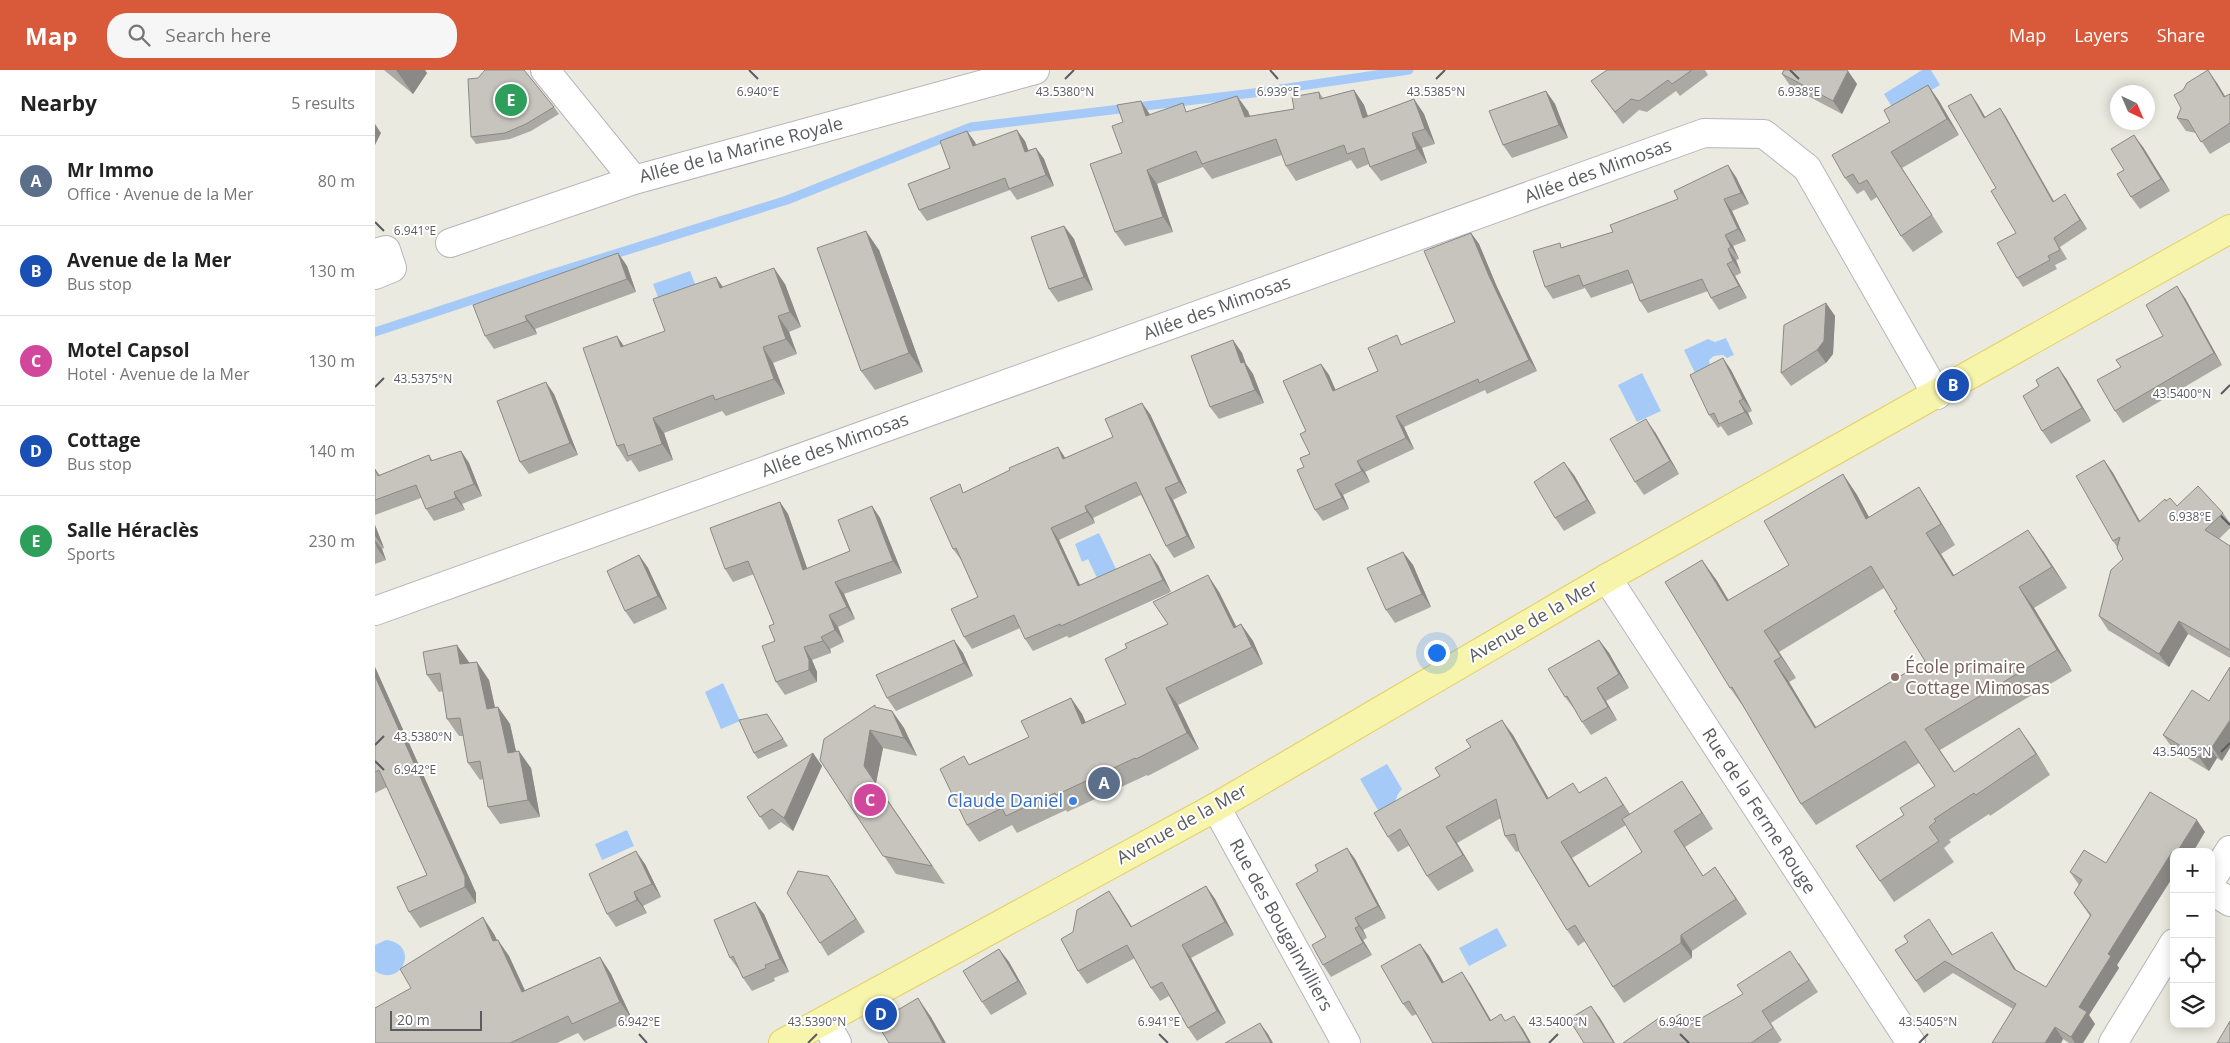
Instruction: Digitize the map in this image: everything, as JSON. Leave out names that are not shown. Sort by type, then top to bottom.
[{"type":"main road","name":"Avenue de la Mer","points":[[783,1043],[831,1032],[1607,578],[2230,229]]},
{"type":"street","points":[[545,70],[634,180]]},
{"type":"street","name":"Allée de la Marine Royale","points":[[450,243],[634,180],[1035,70]]},
{"type":"street","name":"Allée des Mimosas","points":[[375,610],[1704,133],[1764,134],[1807,168],[1937,394]]},
{"type":"street","name":"Rue de la Ferme Rouge","points":[[1607,578],[1911,1043]]},
{"type":"street","name":"Rue des Bougainvilliers","points":[[1216,807],[1346,1043]]},
{"type":"street","points":[[2215,874],[2230,850]]},
{"type":"street","points":[[2215,893],[2230,902]]},
{"type":"street","points":[[2113,1043],[2170,949]]},
{"type":"water","points":[[1922,70],[1931,70],[1940,85],[1895,112],[1884,94]]},
{"type":"water","points":[[690,271],[696,286],[659,300],[653,284]]},
{"type":"water","points":[[1726,338],[1734,355],[1727,358],[1723,355],[1714,356],[1709,360],[1710,366],[1695,373],[1684,350],[1708,339],[1715,342]]},
{"type":"water","points":[[1642,373],[1661,411],[1637,422],[1618,385]]},
{"type":"water","points":[[1099,533],[1117,571],[1098,580],[1088,559],[1082,562],[1075,544]]},
{"type":"water","points":[[723,683],[740,721],[721,729],[705,692]]},
{"type":"water","points":[[1387,764],[1402,789],[1393,807],[1382,817],[1360,779]]},
{"type":"water","points":[[627,830],[634,846],[602,860],[595,844]]},
{"type":"water","points":[[1497,928],[1507,946],[1469,966],[1459,948]]},
{"type":"water","points":[[386,940],[397,943],[403,949],[405,956],[404,964],[400,970],[393,974],[385,975],[375,971],[375,945]]},
{"type":"building","points":[[485,70],[524,70],[554,107],[526,124],[505,133],[471,137],[468,79],[478,78]]},
{"type":"building","points":[[1607,70],[1692,70],[1672,84],[1668,80],[1639,101],[1631,99],[1615,112],[1591,81]]},
{"type":"building","points":[[1784,70],[1848,71],[1833,101],[1782,74]]},
{"type":"building","points":[[2208,70],[2224,97],[2230,94],[2230,123],[2201,142],[2188,120],[2177,118],[2181,108],[2174,95],[2183,90],[2187,83]]},
{"type":"building","points":[[1928,85],[1947,119],[1891,152],[1932,215],[1901,236],[1867,180],[1859,184],[1853,174],[1845,178],[1832,155],[1890,122],[1884,110]]},
{"type":"building","points":[[1354,90],[1363,118],[1414,99],[1425,129],[1412,133],[1417,149],[1370,167],[1364,148],[1347,154],[1344,145],[1286,166],[1276,139],[1202,164],[1196,151],[1147,170],[1163,217],[1115,232],[1090,164],[1122,153],[1112,126],[1123,122],[1117,105],[1141,101],[1146,116],[1183,103],[1186,112],[1237,96],[1245,117],[1294,109],[1292,97],[1319,92],[1320,99]]},
{"type":"building","points":[[1546,91],[1559,125],[1503,145],[1489,111]]},
{"type":"building","points":[[1971,94],[1984,118],[2000,108],[2053,202],[2065,194],[2080,220],[2054,238],[2060,250],[2048,256],[2050,260],[2017,278],[1997,243],[2016,233],[1991,191],[1996,188],[1948,106]]},
{"type":"building","points":[[1017,130],[1025,152],[1036,148],[1046,175],[1009,189],[1005,178],[919,210],[908,184],[950,168],[940,141],[967,131],[973,146]]},
{"type":"building","points":[[2134,135],[2161,179],[2131,197],[2117,174],[2124,170],[2111,149]]},
{"type":"building","points":[[1728,165],[1741,193],[1724,199],[1738,229],[1725,235],[1731,247],[1728,249],[1733,261],[1727,264],[1739,286],[1711,298],[1702,279],[1640,301],[1628,270],[1583,286],[1579,275],[1545,287],[1533,251],[1560,243],[1561,248],[1613,232],[1610,225],[1678,199],[1674,191]]},
{"type":"building","points":[[1064,226],[1084,277],[1049,289],[1031,237]]},
{"type":"building","points":[[866,231],[909,353],[861,371],[817,248]]},
{"type":"building","points":[[1471,233],[1529,360],[1479,383],[1478,379],[1396,416],[1406,438],[1357,461],[1362,471],[1335,484],[1342,498],[1315,510],[1297,470],[1304,467],[1300,458],[1310,454],[1300,434],[1306,431],[1283,381],[1321,364],[1333,391],[1378,371],[1368,348],[1397,335],[1401,345],[1455,322],[1424,251]]},
{"type":"building","points":[[618,253],[627,279],[525,316],[527,321],[485,336],[473,305]]},
{"type":"building","points":[[774,268],[790,312],[778,316],[786,339],[763,347],[774,379],[715,400],[713,395],[653,418],[662,444],[628,456],[624,444],[617,446],[583,348],[617,336],[621,347],[665,331],[653,299],[716,277],[720,288]]},
{"type":"building","points":[[2177,286],[2214,353],[2115,411],[2097,380],[2121,367],[2116,360],[2163,336],[2146,305]]},
{"type":"building","points":[[1826,303],[1824,341],[1817,350],[1781,373],[1784,325]]},
{"type":"building","points":[[1233,340],[1241,363],[1244,362],[1255,390],[1210,407],[1191,356]]},
{"type":"building","points":[[1723,358],[1743,399],[1739,401],[1745,412],[1719,424],[1714,413],[1709,415],[1690,375]]},
{"type":"building","points":[[2058,367],[2082,408],[2042,431],[2023,396],[2039,386],[2036,380]]},
{"type":"building","points":[[546,382],[570,443],[520,462],[497,401]]},
{"type":"building","points":[[1142,403],[1179,482],[1165,488],[1187,536],[1166,546],[1136,482],[1085,506],[1087,512],[1051,528],[1078,586],[1150,554],[1163,580],[1061,626],[1060,624],[1025,639],[1014,615],[964,637],[951,609],[978,597],[956,548],[953,549],[930,498],[960,484],[963,493],[1010,470],[1009,468],[1058,447],[1063,459],[1113,437],[1105,419]]},
{"type":"building","points":[[1646,419],[1670,461],[1635,482],[1610,439]]},
{"type":"building","points":[[461,451],[474,484],[454,492],[456,498],[426,509],[416,485],[375,500],[375,469],[378,476],[429,455],[431,461]]},
{"type":"building","points":[[2104,460],[2139,522],[2165,499],[2166,501],[2170,498],[2177,506],[2198,486],[2223,513],[2205,530],[2230,546],[2230,650],[2179,621],[2159,654],[2099,616],[2111,570],[2123,559],[2117,548],[2120,537],[2113,541],[2076,476]]},
{"type":"building","points":[[1564,462],[1587,500],[1555,518],[1534,482]]},
{"type":"building","points":[[1843,474],[1866,519],[1919,487],[1941,524],[1926,533],[1953,576],[2028,530],[2052,567],[2019,587],[2057,650],[1925,729],[1954,772],[2019,728],[2036,754],[1976,795],[1974,793],[1934,819],[1936,821],[1929,827],[1939,841],[1880,881],[1856,846],[1904,815],[1900,808],[1935,786],[1905,741],[1801,804],[1732,687],[1730,688],[1665,582],[1702,560],[1727,601],[1789,565],[1764,521]],"holes":[[[1871,566],[1897,609],[1894,611],[1925,661],[1815,728],[1774,661],[1781,657],[1764,631]]]},
{"type":"building","points":[[780,502],[803,570],[850,551],[838,520],[872,506],[893,561],[835,582],[847,607],[829,615],[835,630],[821,637],[823,641],[804,647],[809,660],[809,670],[776,682],[762,646],[775,641],[769,626],[774,624],[748,561],[725,569],[710,528]]},
{"type":"building","points":[[1403,552],[1422,594],[1386,610],[1367,568]]},
{"type":"building","points":[[639,555],[658,596],[625,611],[607,571]]},
{"type":"building","points":[[1208,575],[1234,628],[1241,624],[1252,647],[1166,688],[1187,733],[1136,759],[1006,816],[1002,808],[967,825],[940,769],[964,756],[969,765],[1029,737],[1021,721],[1071,698],[1082,724],[1126,704],[1105,659],[1127,648],[1125,644],[1168,624],[1153,602]]},
{"type":"building","points":[[954,640],[964,663],[887,698],[876,675]]},
{"type":"building","points":[[1599,640],[1619,674],[1597,688],[1608,707],[1582,722],[1548,669]]},
{"type":"building","points":[[457,645],[460,664],[477,662],[487,709],[498,707],[508,753],[519,751],[528,800],[488,807],[480,761],[468,763],[460,718],[447,719],[440,673],[427,675],[423,652]]},
{"type":"building","points":[[2230,667],[2230,720],[2212,747],[2208,745],[2199,757],[2163,735],[2192,690],[2209,701]]},
{"type":"building","points":[[375,676],[465,877],[465,887],[409,912],[397,887],[427,875],[379,770],[375,772]]},
{"type":"building","points":[[875,705],[875,707],[892,711],[904,738],[870,730],[864,766],[932,866],[883,856],[820,760],[824,739]]},
{"type":"building","points":[[767,714],[783,739],[754,753],[739,720]]},
{"type":"building","points":[[1502,720],[1547,799],[1573,783],[1579,793],[1606,777],[1623,805],[1561,842],[1589,887],[1642,852],[1622,819],[1682,781],[1702,813],[1674,831],[1703,876],[1715,867],[1736,899],[1681,935],[1681,943],[1613,987],[1575,925],[1567,930],[1519,851],[1515,834],[1505,836],[1496,799],[1446,827],[1463,855],[1427,876],[1400,829],[1388,837],[1374,813],[1440,776],[1435,768],[1471,747],[1466,740]]},
{"type":"building","points":[[813,753],[784,818],[772,809],[760,817],[747,797]]},
{"type":"building","points":[[2150,792],[2197,820],[2180,848],[2170,848],[2170,855],[2108,954],[2111,956],[2079,1007],[2087,1012],[2071,1037],[2055,1027],[2045,1043],[1992,1043],[2016,1004],[1945,961],[1916,981],[1895,950],[1908,942],[1904,936],[1929,919],[1952,955],[1992,932],[2014,969],[2046,987],[2091,915],[2074,893],[2082,880],[2070,872],[2084,850],[2106,863]]},
{"type":"building","points":[[1347,848],[1378,906],[1355,918],[1359,926],[1355,928],[1363,943],[1323,965],[1312,945],[1326,937],[1296,884],[1318,871],[1315,865]]},
{"type":"building","points":[[636,851],[652,884],[634,892],[637,900],[607,914],[589,874]]},
{"type":"building","points":[[798,871],[828,876],[856,919],[820,943],[787,893]]},
{"type":"building","points":[[1206,886],[1225,922],[1182,945],[1217,1011],[1188,1028],[1162,982],[1151,988],[1127,945],[1078,971],[1061,939],[1073,932],[1077,910],[1109,891],[1131,927]]},
{"type":"building","points":[[755,902],[780,959],[765,965],[766,968],[743,978],[733,956],[730,958],[714,920]]},
{"type":"building","points":[[483,917],[493,941],[498,940],[522,992],[600,957],[620,1002],[572,1024],[568,1016],[510,1043],[375,1043],[375,1008],[411,988],[400,969]]},
{"type":"building","points":[[1420,944],[1442,983],[1462,972],[1490,1021],[1501,1014],[1505,1021],[1514,1016],[1529,1042],[1433,1043],[1409,1001],[1403,1004],[1381,966]]},
{"type":"building","points":[[999,949],[1018,981],[982,1002],[963,971]]},
{"type":"building","points":[[1790,951],[1809,980],[1762,1011],[1773,1028],[1751,1043],[1623,1043],[1659,1018],[1664,1025],[1680,1014],[1688,1026],[1743,994],[1737,985]]},
{"type":"building","points":[[918,998],[943,1043],[889,1043],[881,1030],[886,1017]]},
{"type":"building","points":[[1591,1006],[1614,1043],[1584,1043],[1569,1019]]},
{"type":"building","points":[[2230,1021],[2230,1043],[2217,1043]]},
{"type":"building","points":[[1260,1023],[1271,1043],[1225,1043]]},
{"type":"waterway","points":[[375,332],[787,200],[971,127],[1253,93],[1409,70]]},
{"type":"place","name":"Salle Héraclès","points":[[511,100]]},
{"type":"place","name":"Avenue de la Mer","points":[[1953,385]]},
{"type":"place","name":"École primaire Cottage Mimosas","points":[[1895,677]]},
{"type":"place","name":"Mr Immo","points":[[1104,783]]},
{"type":"place","name":"Motel Capsol","points":[[870,800]]},
{"type":"place","name":"Claude Daniel","points":[[1073,801]]},
{"type":"place","name":"Cottage","points":[[881,1014]]}]
